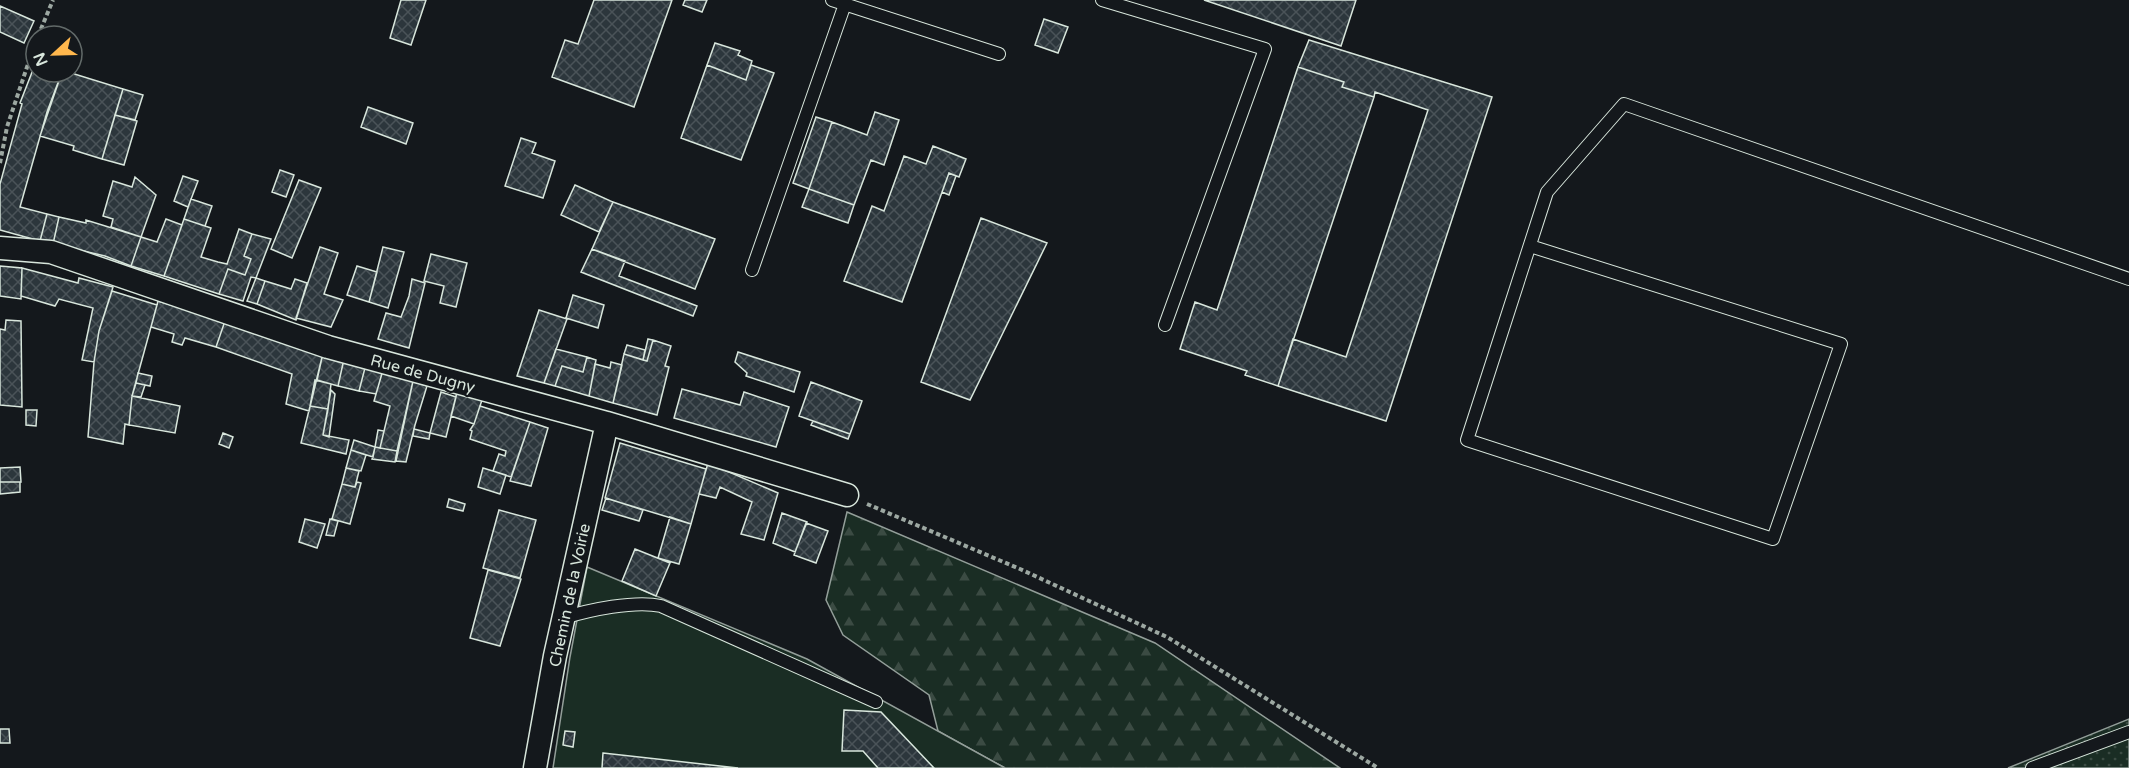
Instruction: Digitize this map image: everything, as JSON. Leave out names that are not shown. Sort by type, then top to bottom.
[{"type":"street","name":"Rue de Dugny","points":[[0,248],[51,252],[328,347],[607,423],[847,495]]},
{"type":"street","name":"Chemin de la Voirie","points":[[535,768],[564,618],[607,423]]},
{"type":"lane","points":[[832,0],[999,54]]},
{"type":"lane","points":[[1102,0],[1265,49],[1165,325]]},
{"type":"lane","points":[[752,270],[845,4]]},
{"type":"lane","points":[[1530,246],[1841,344],[1773,539],[1467,440],[1547,192],[1624,104],[2129,279]]},
{"type":"lane","points":[[564,618],[582,612],[648,603],[661,606],[876,702]]},
{"type":"lane","points":[[2032,768],[2129,732]]},
{"type":"path","points":[[43,24],[53,0]]},
{"type":"path","points":[[0,163],[7,127],[24,76]]},
{"type":"path","points":[[847,495],[1020,569],[1167,637],[1378,768]]},
{"type":"green space","points":[[847,512],[1155,643],[1340,768],[1005,768],[938,731],[929,695],[843,635],[826,600]]},
{"type":"green space","points":[[587,567],[807,659],[1005,768],[553,768]]},
{"type":"green space","points":[[2129,719],[2129,768],[2008,768]]},
{"type":"building","points":[[401,0],[426,0],[411,45],[390,38]]},
{"type":"building","points":[[594,0],[672,0],[634,107],[552,77],[565,40],[578,44]]},
{"type":"building","points":[[685,0],[707,0],[702,12],[683,5]]},
{"type":"building","points":[[1204,0],[1356,0],[1341,46]]},
{"type":"building","points":[[0,6],[34,21],[33,24],[24,24],[24,43],[0,32]]},
{"type":"building","points":[[1044,19],[1068,27],[1058,53],[1035,45]]},
{"type":"building","points":[[1309,40],[1492,97],[1386,421],[1278,386],[1293,339],[1346,357],[1428,110],[1375,92],[1374,97],[1342,87],[1344,82],[1298,67]]},
{"type":"building","points":[[715,43],[740,51],[738,55],[752,61],[746,80],[707,65]]},
{"type":"building","points":[[707,65],[746,80],[751,65],[774,73],[741,160],[681,138]]},
{"type":"building","points":[[1298,67],[1344,82],[1342,87],[1374,97],[1278,386],[1245,375],[1247,371],[1180,349],[1195,302],[1217,310]]},
{"type":"building","points":[[84,77],[123,89],[102,159],[73,150],[74,146],[40,136],[58,84],[84,84]]},
{"type":"building","points":[[27,84],[58,84],[47,112],[20,207],[47,214],[40,241],[0,230],[0,184],[22,104],[20,103]]},
{"type":"building","points":[[123,89],[143,95],[135,120],[115,115]]},
{"type":"building","points":[[368,107],[413,123],[406,144],[361,127]]},
{"type":"building","points":[[875,112],[899,120],[884,165],[871,160],[854,205],[809,189],[832,122],[867,135]]},
{"type":"building","points":[[115,115],[137,121],[124,165],[102,159]]},
{"type":"building","points":[[816,117],[832,122],[809,189],[793,183]]},
{"type":"building","points":[[521,138],[536,143],[532,153],[555,161],[543,198],[505,186]]},
{"type":"building","points":[[933,146],[966,159],[959,177],[949,173],[902,302],[844,281],[872,206],[884,211],[904,156],[926,164]]},
{"type":"building","points":[[280,170],[294,175],[286,197],[272,192]]},
{"type":"building","points":[[949,173],[956,176],[949,195],[942,192]]},
{"type":"building","points":[[183,176],[198,181],[188,207],[174,201]]},
{"type":"building","points":[[135,177],[156,195],[141,237],[111,227],[113,219],[103,216],[113,181],[132,187]]},
{"type":"building","points":[[299,180],[321,188],[292,258],[271,249]]},
{"type":"building","points":[[575,185],[613,202],[599,232],[561,215]]},
{"type":"building","points":[[809,189],[854,205],[848,223],[802,207]]},
{"type":"building","points":[[191,199],[212,206],[205,226],[184,219]]},
{"type":"building","points":[[613,202],[715,239],[695,289],[592,249]]},
{"type":"building","points":[[47,214],[59,217],[53,244],[40,241]]},
{"type":"building","points":[[59,217],[86,223],[86,220],[141,237],[131,266],[105,256],[53,244]]},
{"type":"building","points":[[981,218],[1047,243],[970,400],[921,382]]},
{"type":"building","points":[[166,219],[182,225],[164,276],[131,266],[141,237],[157,242]]},
{"type":"building","points":[[184,219],[211,228],[201,257],[227,264],[239,229],[252,234],[244,256],[251,259],[245,275],[228,269],[219,294],[164,276]]},
{"type":"building","points":[[252,234],[271,239],[256,278],[251,277],[243,301],[219,294],[228,269],[245,275],[251,259],[244,256]]},
{"type":"building","points":[[320,247],[338,253],[324,294],[343,300],[331,327],[296,318]]},
{"type":"building","points":[[383,247],[404,252],[388,308],[369,302]]},
{"type":"building","points":[[592,249],[625,261],[619,276],[697,306],[693,316],[581,272]]},
{"type":"building","points":[[431,254],[467,263],[456,307],[440,303],[444,286],[424,281]]},
{"type":"building","points":[[0,266],[22,268],[21,299],[0,296]]},
{"type":"building","points":[[357,266],[377,272],[369,302],[347,295]]},
{"type":"building","points":[[22,268],[78,283],[79,278],[113,287],[99,331],[94,362],[82,360],[93,308],[59,299],[55,306],[21,296]]},
{"type":"building","points":[[256,278],[265,281],[257,304],[247,301]]},
{"type":"building","points":[[295,279],[307,283],[296,320],[257,304],[265,281],[291,289]]},
{"type":"building","points":[[412,279],[425,283],[409,348],[378,339],[386,313],[401,317],[409,296]]},
{"type":"building","points":[[112,291],[157,305],[132,396],[129,425],[125,424],[123,444],[88,437],[99,331]]},
{"type":"building","points":[[573,295],[604,305],[598,328],[566,318]]},
{"type":"building","points":[[158,301],[225,321],[216,347],[185,338],[182,345],[172,342],[174,334],[151,327]]},
{"type":"building","points":[[539,310],[567,319],[544,383],[517,376]]},
{"type":"building","points":[[6,320],[21,321],[22,407],[0,405],[0,329],[5,330]]},
{"type":"building","points":[[225,321],[323,353],[309,411],[286,404],[292,374],[216,347]]},
{"type":"building","points":[[648,339],[653,340],[647,361],[643,360]]},
{"type":"building","points":[[653,340],[671,346],[665,366],[669,367],[657,415],[613,403],[624,354],[647,361]]},
{"type":"building","points":[[627,345],[645,350],[643,360],[624,354]]},
{"type":"building","points":[[556,349],[587,357],[583,372],[562,366],[555,386],[544,383]]},
{"type":"building","points":[[738,352],[800,372],[794,392],[746,376],[747,373],[735,362]]},
{"type":"building","points":[[323,353],[344,359],[338,386],[317,380]]},
{"type":"building","points":[[587,357],[596,360],[589,396],[555,386],[562,366],[583,372]]},
{"type":"building","points":[[344,359],[366,364],[359,391],[338,386]]},
{"type":"building","points":[[611,362],[622,365],[613,403],[589,396],[595,364],[610,368]]},
{"type":"building","points":[[366,364],[383,370],[376,394],[359,391]]},
{"type":"building","points":[[383,370],[413,381],[397,451],[380,448],[390,406],[374,401]]},
{"type":"building","points":[[138,373],[152,376],[150,386],[136,383]]},
{"type":"building","points":[[315,380],[331,384],[328,409],[310,406]]},
{"type":"building","points":[[413,381],[427,386],[406,462],[396,461]]},
{"type":"building","points":[[811,382],[862,401],[850,434],[799,416]]},
{"type":"building","points":[[136,383],[145,385],[141,397],[132,396]]},
{"type":"building","points":[[682,389],[740,405],[744,392],[789,407],[776,447],[674,418]]},
{"type":"building","points":[[331,390],[335,394],[329,437],[323,435]]},
{"type":"building","points":[[441,392],[456,397],[446,437],[430,433]]},
{"type":"building","points":[[457,392],[482,400],[474,424],[451,416]]},
{"type":"building","points":[[132,396],[180,406],[175,433],[129,425]]},
{"type":"building","points":[[310,406],[328,409],[323,435],[349,440],[346,454],[301,443]]},
{"type":"building","points":[[480,406],[530,422],[511,477],[493,471],[499,454],[505,456],[506,451],[470,439],[472,431],[470,430]]},
{"type":"building","points":[[26,410],[37,410],[36,426],[26,425]]},
{"type":"building","points":[[813,421],[850,434],[848,439],[811,425]]},
{"type":"building","points":[[530,422],[548,428],[531,486],[510,481]]},
{"type":"building","points":[[414,429],[430,433],[429,439],[413,436]]},
{"type":"building","points":[[378,430],[384,431],[380,448],[375,447]]},
{"type":"building","points":[[223,433],[233,437],[229,448],[219,444]]},
{"type":"building","points":[[354,440],[375,447],[373,457],[351,450]]},
{"type":"building","points":[[620,443],[706,469],[691,524],[605,498]]},
{"type":"building","points":[[375,447],[397,451],[395,462],[372,459]]},
{"type":"building","points":[[351,450],[366,455],[361,471],[346,468]]},
{"type":"building","points":[[708,463],[778,493],[764,540],[741,534],[752,502],[720,487],[716,498],[699,494]]},
{"type":"building","points":[[20,467],[21,482],[0,482],[0,468]]},
{"type":"building","points":[[346,468],[359,471],[355,487],[342,484]]},
{"type":"building","points":[[483,468],[506,475],[500,494],[478,487]]},
{"type":"building","points":[[0,482],[20,482],[20,492],[0,494]]},
{"type":"building","points":[[357,482],[361,483],[350,524],[332,519],[342,484],[355,487]]},
{"type":"building","points":[[606,498],[643,510],[639,521],[602,510]]},
{"type":"building","points":[[449,499],[465,504],[463,511],[447,507]]},
{"type":"building","points":[[499,510],[536,520],[520,578],[483,568]]},
{"type":"building","points":[[782,513],[807,522],[795,552],[773,543]]},
{"type":"building","points":[[670,517],[691,524],[679,564],[658,558]]},
{"type":"building","points":[[305,519],[325,524],[317,548],[299,542]]},
{"type":"building","points":[[330,519],[338,521],[334,536],[326,535]]},
{"type":"building","points":[[806,523],[828,531],[816,563],[794,555]]},
{"type":"building","points":[[635,549],[670,563],[656,596],[622,581]]},
{"type":"building","points":[[488,570],[521,579],[500,646],[470,638]]},
{"type":"building","points":[[844,710],[881,712],[934,768],[878,768],[863,751],[842,751]]},
{"type":"building","points":[[0,729],[9,729],[10,743],[0,743]]},
{"type":"building","points":[[565,731],[575,732],[573,747],[563,745]]},
{"type":"building","points":[[603,753],[738,768],[602,768]]}]
